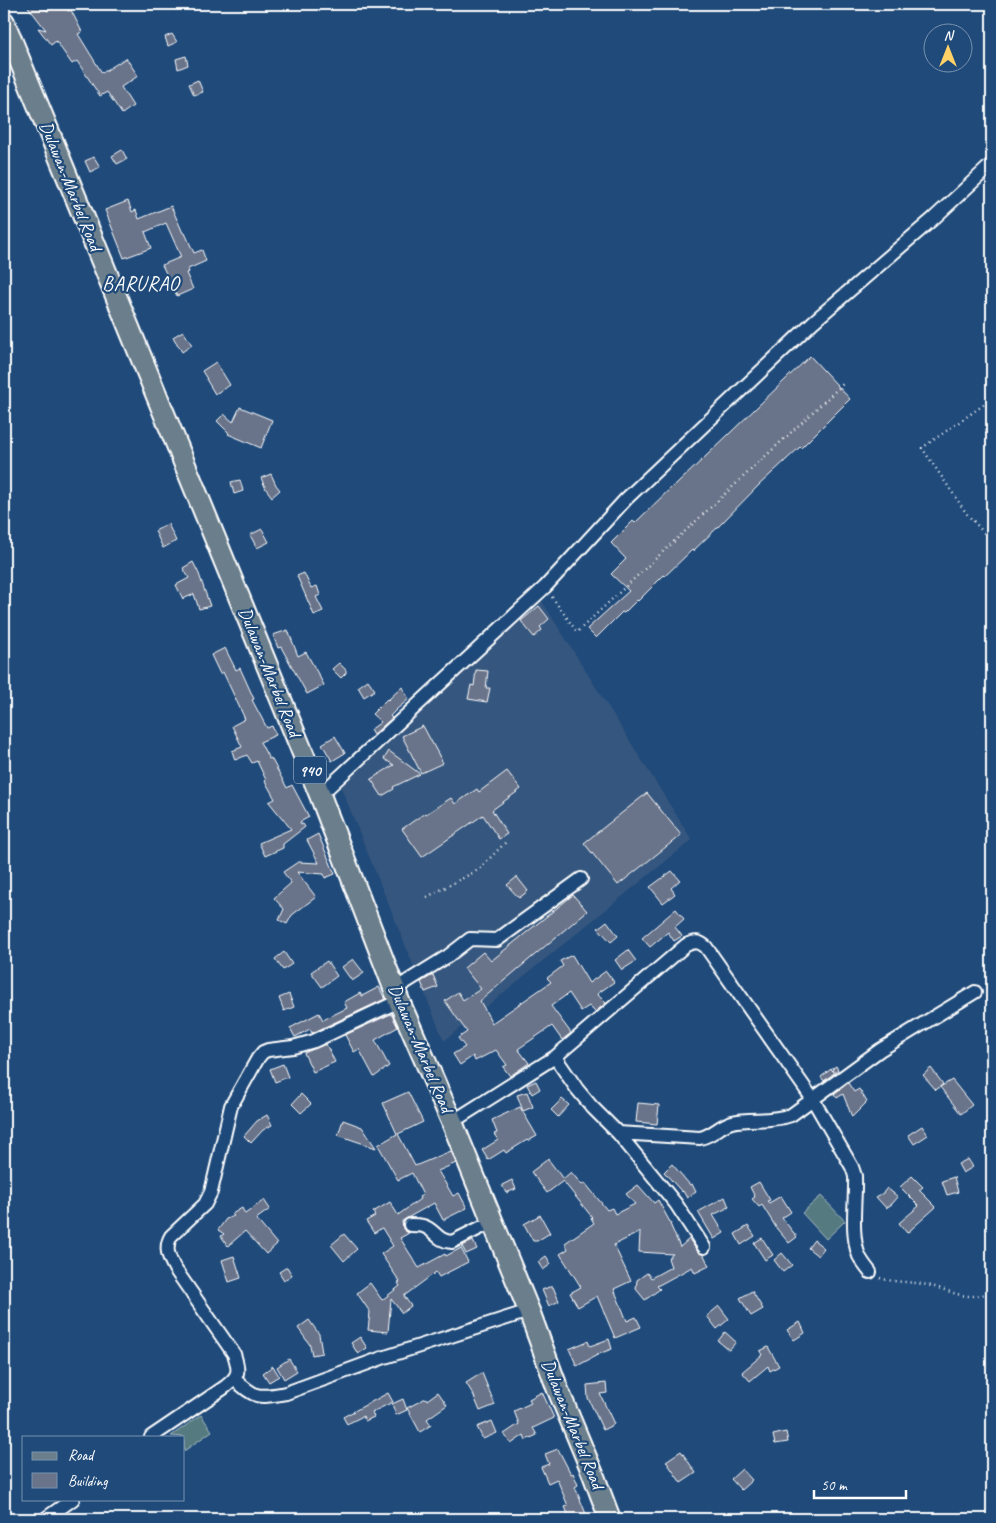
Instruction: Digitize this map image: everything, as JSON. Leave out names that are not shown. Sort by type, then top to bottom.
[{"type":"main road","name":"Dulawan-Marbel Road","points":[[4,22],[320,795],[397,995],[452,1122],[610,1519]]},
{"type":"street","points":[[320,795],[545,587],[626,499],[813,322],[934,218],[992,164]]},
{"type":"street","points":[[152,1436],[234,1379],[238,1374],[234,1354],[175,1269],[168,1254],[168,1242],[171,1236],[205,1204],[212,1192],[231,1106],[262,1052],[314,1041],[397,995],[470,939],[497,940],[581,879]]},
{"type":"street","points":[[452,1122],[555,1057],[686,945],[694,941],[700,942],[706,947],[812,1098],[852,1167],[855,1176],[856,1246],[863,1263],[870,1272]]},
{"type":"street","points":[[618,1133],[700,1138],[713,1134],[728,1123],[780,1118],[791,1115],[880,1050],[975,992]]},
{"type":"street","points":[[555,1057],[577,1089],[618,1133],[685,1217],[704,1247]]},
{"type":"street","points":[[410,1225],[424,1226],[439,1238],[452,1242],[492,1222]]},
{"type":"street","points":[[234,1379],[254,1395],[269,1396],[286,1393],[382,1358],[528,1311]]},
{"type":"street","points":[[45,1519],[71,1500]]},
{"type":"path","points":[[545,587],[577,632],[845,382]]},
{"type":"path","points":[[992,399],[922,448],[967,514],[985,534],[992,530]]},
{"type":"path","points":[[427,897],[478,870],[506,842]]},
{"type":"path","points":[[870,1272],[878,1278],[927,1284],[965,1296],[978,1296],[992,1292]]},
{"type":"shaded area","points":[[540,598],[692,840],[444,1041],[340,785]]},
{"type":"green space","points":[[821,1196],[845,1221],[826,1239],[802,1213]]},
{"type":"green space","points":[[201,1415],[212,1431],[185,1450],[185,1436],[171,1436]]},
{"type":"building","points":[[26,4],[41,4],[47,11],[58,4],[63,4],[68,11],[71,10],[82,32],[78,34],[102,73],[126,58],[138,76],[121,87],[133,106],[122,114],[107,92],[100,96],[77,61],[72,64],[56,41],[51,45],[38,28],[46,30]]},
{"type":"building","points":[[172,34],[177,42],[168,46],[165,37]]},
{"type":"building","points":[[186,56],[188,65],[178,69],[176,59]]},
{"type":"building","points":[[198,80],[203,92],[194,95],[189,84]]},
{"type":"building","points":[[122,150],[127,159],[117,164],[112,156]]},
{"type":"building","points":[[94,157],[100,167],[90,172],[85,161]]},
{"type":"building","points":[[128,201],[132,212],[136,210],[139,219],[171,206],[194,253],[202,250],[206,261],[188,269],[189,272],[186,273],[193,289],[177,296],[162,265],[181,257],[166,223],[145,232],[151,248],[124,258],[105,210]]},
{"type":"building","points":[[183,331],[192,345],[182,352],[173,337]]},
{"type":"building","points":[[810,356],[850,399],[801,448],[759,485],[693,551],[664,575],[638,601],[624,613],[622,612],[596,638],[587,629],[629,591],[611,574],[626,559],[611,543],[633,521],[635,523],[676,485]]},
{"type":"building","points":[[216,362],[230,385],[215,394],[202,371]]},
{"type":"building","points":[[240,407],[272,420],[261,448],[228,434],[217,421],[224,414],[233,422]]},
{"type":"building","points":[[271,474],[280,490],[272,497],[261,478]]},
{"type":"building","points":[[240,480],[243,491],[234,494],[231,482]]},
{"type":"building","points":[[168,524],[176,541],[163,548],[155,531]]},
{"type":"building","points":[[262,529],[269,542],[257,548],[250,535]]},
{"type":"building","points":[[193,562],[210,606],[199,609],[194,594],[183,599],[176,585],[189,578],[183,568]]},
{"type":"building","points":[[304,573],[311,588],[317,586],[320,595],[316,597],[323,611],[314,615],[297,576]]},
{"type":"building","points":[[539,606],[549,619],[540,627],[542,630],[534,637],[521,621]]},
{"type":"building","points":[[288,630],[298,656],[306,652],[324,685],[307,694],[281,647],[278,648],[273,635]]},
{"type":"building","points":[[225,648],[236,670],[240,668],[254,699],[252,700],[267,728],[272,726],[276,735],[260,742],[287,788],[292,785],[309,817],[300,822],[305,827],[283,844],[283,848],[265,856],[259,843],[291,829],[269,802],[275,799],[257,761],[252,763],[247,755],[235,760],[232,751],[242,747],[232,726],[245,719],[223,672],[220,674],[211,655]]},
{"type":"building","points":[[339,663],[346,670],[346,673],[341,678],[332,669]]},
{"type":"building","points":[[476,670],[488,671],[486,688],[490,688],[487,702],[468,699],[471,685],[474,686]]},
{"type":"building","points":[[368,680],[375,690],[364,697],[358,687]]},
{"type":"building","points":[[402,687],[409,699],[373,735],[370,730],[381,722],[372,714]]},
{"type":"building","points":[[423,726],[443,763],[421,773],[402,736]]},
{"type":"building","points":[[335,736],[345,753],[332,761],[322,744]]},
{"type":"building","points":[[389,751],[420,774],[393,787],[394,789],[382,796],[371,779],[394,765],[384,759]]},
{"type":"building","points":[[507,771],[521,789],[492,810],[507,834],[499,839],[483,815],[422,857],[402,829],[451,798],[455,804],[477,789],[479,792]]},
{"type":"building","points":[[647,793],[681,835],[618,885],[584,843]]},
{"type":"building","points":[[318,834],[335,874],[325,878],[324,874],[297,872],[316,897],[292,915],[287,924],[279,920],[284,909],[274,898],[291,883],[283,872],[298,862],[319,863],[307,840]]},
{"type":"building","points":[[672,871],[680,880],[671,888],[675,894],[663,903],[650,887]]},
{"type":"building","points":[[517,877],[528,891],[519,898],[507,885]]},
{"type":"building","points":[[573,895],[587,911],[480,1001],[492,1023],[551,982],[547,978],[563,966],[560,961],[572,955],[589,983],[606,971],[614,982],[597,994],[606,1003],[595,1012],[589,1006],[581,1011],[569,993],[551,1006],[571,1033],[562,1040],[552,1026],[518,1049],[529,1063],[510,1076],[503,1067],[507,1065],[496,1050],[475,1061],[473,1056],[460,1065],[453,1054],[465,1047],[458,1038],[467,1032],[445,1001],[458,992],[463,1000],[481,989],[464,968],[483,952],[491,961]]},
{"type":"building","points":[[676,909],[684,919],[675,927],[682,936],[674,941],[668,932],[650,947],[642,938]]},
{"type":"building","points":[[607,921],[618,936],[611,942],[598,928]]},
{"type":"building","points":[[628,950],[636,961],[622,970],[615,960]]},
{"type":"building","points":[[284,952],[292,964],[283,970],[275,959]]},
{"type":"building","points":[[353,959],[364,973],[352,981],[342,967]]},
{"type":"building","points":[[327,961],[337,976],[322,987],[311,972]]},
{"type":"building","points":[[433,975],[438,987],[425,992],[421,982]]},
{"type":"building","points":[[379,987],[385,999],[312,1033],[310,1029],[295,1037],[290,1028],[319,1013],[323,1020],[347,1008],[344,1002],[360,993],[362,996]]},
{"type":"building","points":[[289,994],[294,1007],[284,1011],[279,998]]},
{"type":"building","points":[[391,1014],[398,1027],[375,1040],[389,1066],[374,1077],[359,1049],[354,1052],[345,1035]]},
{"type":"building","points":[[326,1044],[335,1062],[313,1072],[304,1053]]},
{"type":"building","points":[[283,1064],[288,1077],[275,1082],[270,1069]]},
{"type":"building","points":[[836,1066],[838,1070],[824,1081],[821,1077],[831,1069],[834,1072],[833,1068]]},
{"type":"building","points":[[931,1068],[943,1084],[936,1090],[923,1075]]},
{"type":"building","points":[[952,1080],[972,1105],[961,1114],[940,1087]]},
{"type":"building","points":[[536,1081],[540,1089],[532,1094],[527,1085]]},
{"type":"building","points":[[848,1083],[854,1092],[859,1089],[867,1102],[852,1117],[843,1094],[837,1098],[834,1094]]},
{"type":"building","points":[[408,1092],[423,1122],[398,1134],[415,1166],[451,1151],[456,1163],[438,1171],[453,1196],[459,1193],[467,1208],[443,1220],[434,1203],[402,1221],[403,1229],[409,1233],[400,1238],[419,1268],[461,1248],[468,1262],[439,1277],[436,1272],[404,1296],[411,1306],[402,1313],[391,1299],[388,1332],[368,1330],[370,1312],[357,1293],[370,1283],[382,1300],[400,1286],[398,1283],[400,1282],[381,1254],[393,1246],[382,1228],[374,1233],[366,1221],[375,1216],[373,1212],[390,1202],[398,1215],[423,1195],[412,1173],[398,1180],[378,1145],[397,1134],[383,1103]]},
{"type":"building","points":[[527,1092],[533,1107],[523,1111],[517,1095]]},
{"type":"building","points":[[301,1094],[311,1104],[301,1113],[292,1104]]},
{"type":"building","points":[[562,1099],[569,1105],[558,1117],[551,1110]]},
{"type":"building","points":[[638,1103],[659,1105],[657,1124],[636,1122]]},
{"type":"building","points":[[520,1107],[537,1136],[506,1153],[504,1150],[488,1160],[482,1150],[498,1140],[494,1134],[497,1133],[492,1120]]},
{"type":"building","points":[[267,1115],[272,1125],[263,1130],[251,1143],[244,1136],[257,1121]]},
{"type":"building","points":[[343,1120],[362,1127],[376,1148],[338,1135]]},
{"type":"building","points":[[922,1126],[928,1135],[914,1144],[908,1135]]},
{"type":"building","points":[[548,1159],[563,1179],[571,1172],[582,1185],[585,1183],[607,1210],[612,1208],[615,1214],[635,1204],[626,1194],[638,1185],[654,1203],[658,1200],[671,1224],[680,1247],[689,1239],[698,1252],[704,1255],[709,1266],[695,1273],[692,1267],[657,1286],[660,1289],[645,1300],[636,1289],[637,1280],[647,1273],[651,1278],[671,1267],[668,1258],[673,1254],[639,1252],[640,1232],[614,1245],[631,1281],[614,1289],[627,1321],[636,1317],[641,1327],[615,1338],[597,1296],[578,1307],[570,1293],[581,1287],[560,1254],[568,1249],[565,1243],[594,1223],[592,1217],[563,1181],[547,1193],[531,1172]]},
{"type":"building","points":[[968,1159],[973,1167],[963,1173],[958,1164]]},
{"type":"building","points":[[672,1164],[690,1185],[692,1184],[696,1192],[687,1198],[683,1191],[664,1172]]},
{"type":"building","points":[[912,1176],[923,1187],[919,1190],[936,1207],[907,1233],[899,1223],[919,1206],[900,1187]]},
{"type":"building","points":[[954,1177],[958,1192],[947,1195],[942,1181]]},
{"type":"building","points":[[512,1180],[516,1189],[506,1193],[502,1185]]},
{"type":"building","points":[[759,1182],[770,1200],[767,1201],[769,1203],[781,1196],[791,1212],[782,1218],[797,1237],[789,1243],[777,1229],[762,1205],[759,1207],[752,1199],[755,1197],[750,1187]]},
{"type":"building","points":[[887,1188],[898,1197],[886,1208],[876,1197]]},
{"type":"building","points":[[725,1197],[729,1207],[713,1215],[724,1233],[714,1239],[698,1212]]},
{"type":"building","points":[[264,1200],[270,1209],[256,1219],[277,1244],[266,1254],[245,1231],[228,1246],[221,1236],[224,1234],[218,1230],[226,1219],[234,1216],[232,1214],[242,1208],[245,1214]]},
{"type":"building","points":[[540,1215],[550,1233],[537,1241],[533,1241],[524,1224]]},
{"type":"building","points":[[748,1226],[755,1236],[741,1245],[735,1234]]},
{"type":"building","points":[[344,1234],[357,1249],[344,1261],[331,1245]]},
{"type":"building","points":[[762,1238],[773,1255],[765,1260],[754,1243]]},
{"type":"building","points":[[814,1240],[824,1248],[818,1256],[808,1248]]},
{"type":"building","points":[[473,1241],[477,1249],[466,1254],[462,1246]]},
{"type":"building","points":[[782,1253],[792,1265],[783,1272],[774,1260]]},
{"type":"building","points":[[234,1256],[241,1278],[229,1282],[222,1260]]},
{"type":"building","points":[[546,1256],[551,1264],[543,1270],[538,1262]]},
{"type":"building","points":[[287,1267],[292,1275],[284,1280],[279,1272]]},
{"type":"building","points":[[553,1287],[559,1301],[549,1306],[542,1290]]},
{"type":"building","points":[[752,1291],[763,1309],[751,1316],[740,1298]]},
{"type":"building","points":[[719,1306],[729,1319],[717,1329],[707,1316]]},
{"type":"building","points":[[309,1320],[319,1334],[322,1353],[312,1355],[310,1345],[298,1328]]},
{"type":"building","points":[[800,1322],[805,1333],[794,1340],[787,1330]]},
{"type":"building","points":[[725,1332],[736,1342],[729,1350],[718,1341]]},
{"type":"building","points":[[360,1337],[367,1348],[358,1354],[351,1343]]},
{"type":"building","points":[[609,1339],[612,1349],[577,1366],[569,1349],[588,1341],[590,1346]]},
{"type":"building","points":[[768,1347],[779,1366],[770,1371],[768,1366],[750,1381],[742,1372],[762,1355],[760,1351]]},
{"type":"building","points":[[289,1359],[297,1371],[284,1379],[277,1367]]},
{"type":"building","points":[[273,1366],[279,1376],[269,1382],[263,1373]]},
{"type":"building","points":[[482,1373],[495,1405],[480,1411],[466,1383]]},
{"type":"building","points":[[606,1383],[607,1393],[600,1394],[614,1424],[603,1430],[588,1398],[587,1385]]},
{"type":"building","points":[[438,1392],[447,1405],[427,1419],[431,1425],[420,1432],[407,1408],[426,1398],[427,1400]]},
{"type":"building","points":[[542,1392],[554,1418],[533,1428],[537,1435],[526,1440],[524,1435],[511,1444],[504,1434],[519,1424],[514,1411],[531,1403],[529,1399]]},
{"type":"building","points":[[388,1393],[393,1402],[372,1412],[374,1417],[365,1421],[363,1416],[347,1424],[343,1417]]},
{"type":"building","points":[[403,1399],[407,1410],[396,1415],[392,1404]]},
{"type":"building","points":[[492,1421],[497,1433],[483,1439],[477,1427]]},
{"type":"building","points":[[786,1432],[788,1442],[775,1444],[773,1435]]},
{"type":"building","points":[[558,1449],[571,1474],[573,1473],[578,1485],[575,1487],[586,1514],[572,1519],[570,1519],[565,1507],[568,1506],[557,1479],[548,1483],[541,1467],[549,1464],[545,1454]]},
{"type":"building","points":[[681,1451],[696,1473],[681,1483],[666,1461]]},
{"type":"building","points":[[742,1469],[752,1480],[741,1490],[731,1479]]},
{"type":"district","name":"BARURAO","points":[[141,283]]}]
